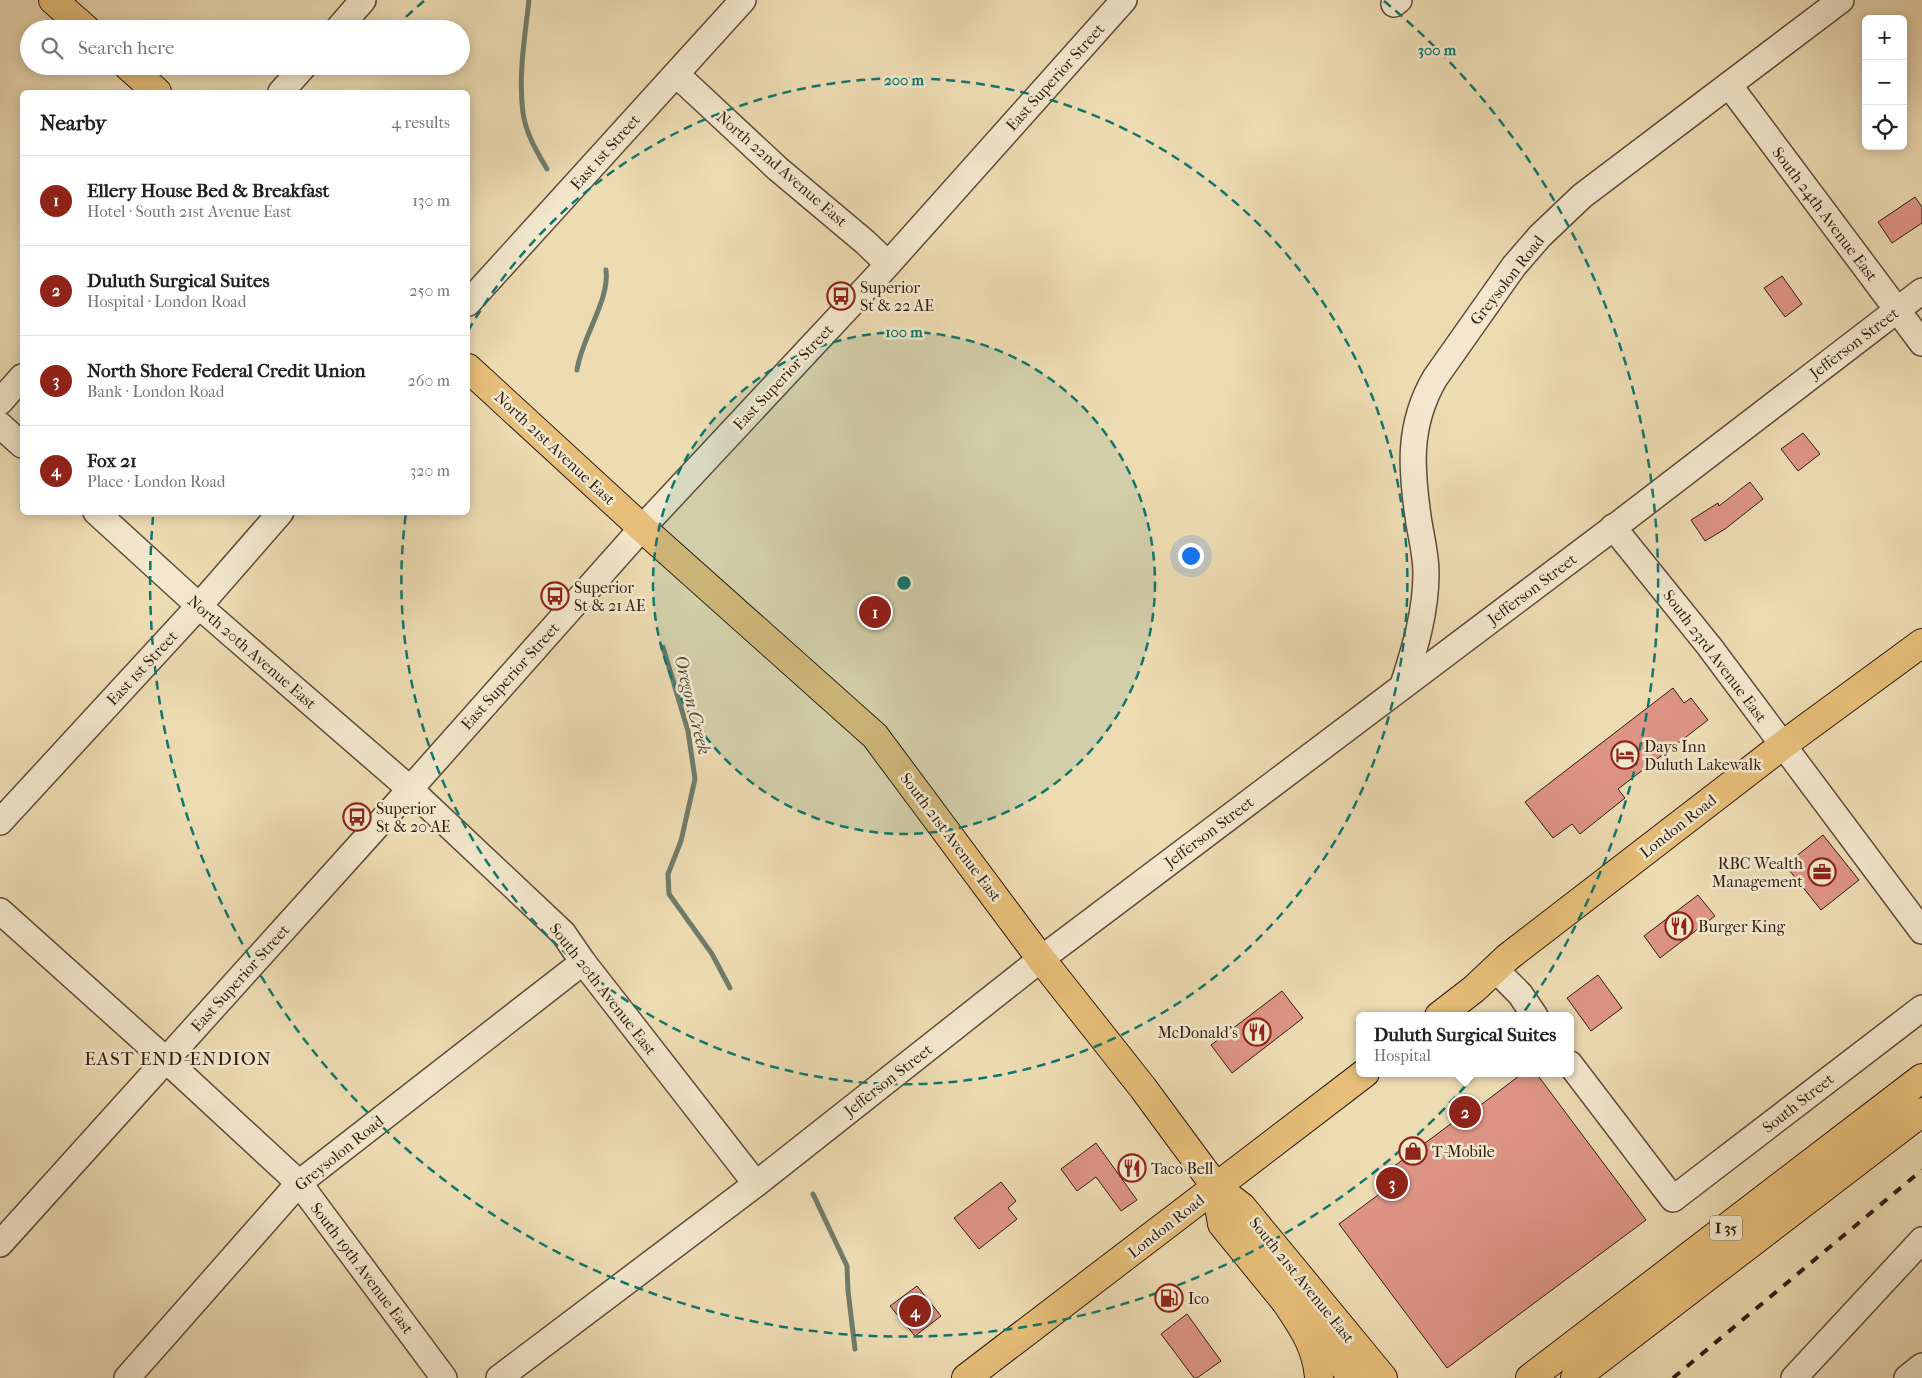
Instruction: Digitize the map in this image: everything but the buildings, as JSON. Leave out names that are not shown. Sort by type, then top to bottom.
[{"type":"main road","points":[[53,0],[76,20]]},
{"type":"main road","points":[[138,75],[156,90]]},
{"type":"main road","name":"North 21st Avenue East","points":[[470,370],[642,528]]},
{"type":"main road","name":"South 21st Avenue East","points":[[642,528],[875,736],[1041,959],[1143,1088],[1216,1187],[1242,1207],[1383,1378]]},
{"type":"main road","name":"London Road","points":[[1444,1012],[1508,957],[1783,745],[1922,642]]},
{"type":"main road","name":"London Road","points":[[966,1378],[1360,1077]]},
{"type":"main road","name":"I 35","points":[[1530,1378],[1922,1078]]},
{"type":"main road","name":"I 35","points":[[1575,1378],[1922,1112]]},
{"type":"main road","name":"South 21st Avenue East","points":[[1216,1187],[1222,1224],[1285,1302],[1313,1329],[1353,1378]]},
{"type":"main road","points":[[1285,1302],[1310,1340],[1316,1355],[1319,1378]]},
{"type":"street","points":[[346,20],[363,0]]},
{"type":"street","name":"East 1st Street","points":[[470,301],[742,0]]},
{"type":"street","name":"East Superior Street","points":[[0,1244],[410,789],[642,528],[888,264],[1124,0]]},
{"type":"street","name":"Greysolon Road","points":[[1403,685],[1419,634],[1426,592],[1426,570],[1414,486],[1413,447],[1414,431],[1427,392],[1464,335],[1514,266],[1540,236],[1582,196],[1841,0]]},
{"type":"street","name":"North 22nd Avenue East","points":[[676,74],[778,169],[865,242],[888,264]]},
{"type":"street","points":[[282,90],[296,75]]},
{"type":"street","name":"South 24th Avenue East","points":[[1729,85],[1922,343]]},
{"type":"street","name":"Jefferson Street","points":[[499,1378],[756,1184],[1041,959],[1613,528],[1922,291]]},
{"type":"street","points":[[0,402],[20,379]]},
{"type":"street","points":[[0,425],[20,444]]},
{"type":"street","name":"North 20th Avenue East","points":[[99,515],[199,606],[410,789]]},
{"type":"street","name":"East 1st Street","points":[[0,822],[199,606],[278,515]]},
{"type":"street","name":"South 23rd Avenue East","points":[[1613,528],[1709,646],[1922,931]]},
{"type":"street","name":"South 20th Avenue East","points":[[410,789],[563,933],[583,962],[756,1184]]},
{"type":"street","name":"South 19th Avenue East","points":[[0,911],[299,1183],[444,1378]]},
{"type":"street","name":"Greysolon Road","points":[[127,1378],[299,1183],[583,962]]},
{"type":"street","points":[[1495,969],[1520,994],[1532,1012]]},
{"type":"street","name":"South Street","points":[[1574,1069],[1673,1199],[1922,1008]]},
{"type":"street","points":[[1794,1378],[1922,1240]]},
{"type":"street","points":[[1907,1378],[1922,1366]]},
{"type":"waterway","name":"Oregon Creek","points":[[529,0],[521,85],[523,113],[529,135],[547,169]]},
{"type":"waterway","name":"Oregon Creek","points":[[577,370],[604,294],[606,270]]},
{"type":"waterway","name":"Oregon Creek","points":[[663,647],[688,731],[695,779],[681,841],[668,874],[669,894],[712,954],[730,988]]},
{"type":"waterway","name":"Oregon Creek","points":[[813,1194],[847,1266],[855,1349]]},
{"type":"railway","points":[[1673,1378],[1922,1170]]},
{"type":"place","name":"Superior St & 22 AE","points":[[841,296]]},
{"type":"place","name":"Superior St & 21 AE","points":[[555,596]]},
{"type":"place","name":"Ellery House Bed & Breakfast","points":[[875,612]]},
{"type":"place","name":"Days Inn Duluth Lakewalk","points":[[1625,755]]},
{"type":"place","name":"Superior St & 20 AE","points":[[357,817]]},
{"type":"place","name":"RBC Wealth Management","points":[[1822,872]]},
{"type":"place","name":"Burger King","points":[[1679,926]]},
{"type":"place","name":"McDonald's","points":[[1257,1032]]},
{"type":"place","name":"Duluth Surgical Suites","points":[[1465,1112]]},
{"type":"place","name":"T-Mobile","points":[[1413,1151]]},
{"type":"place","name":"Taco Bell","points":[[1132,1168]]},
{"type":"place","name":"North Shore Federal Credit Union","points":[[1392,1183]]},
{"type":"place","name":"Ico","points":[[1169,1298]]},
{"type":"place","name":"Fox 21","points":[[915,1311]]},
{"type":"district","name":"EAST END-ENDION","points":[[178,1059]]}]
